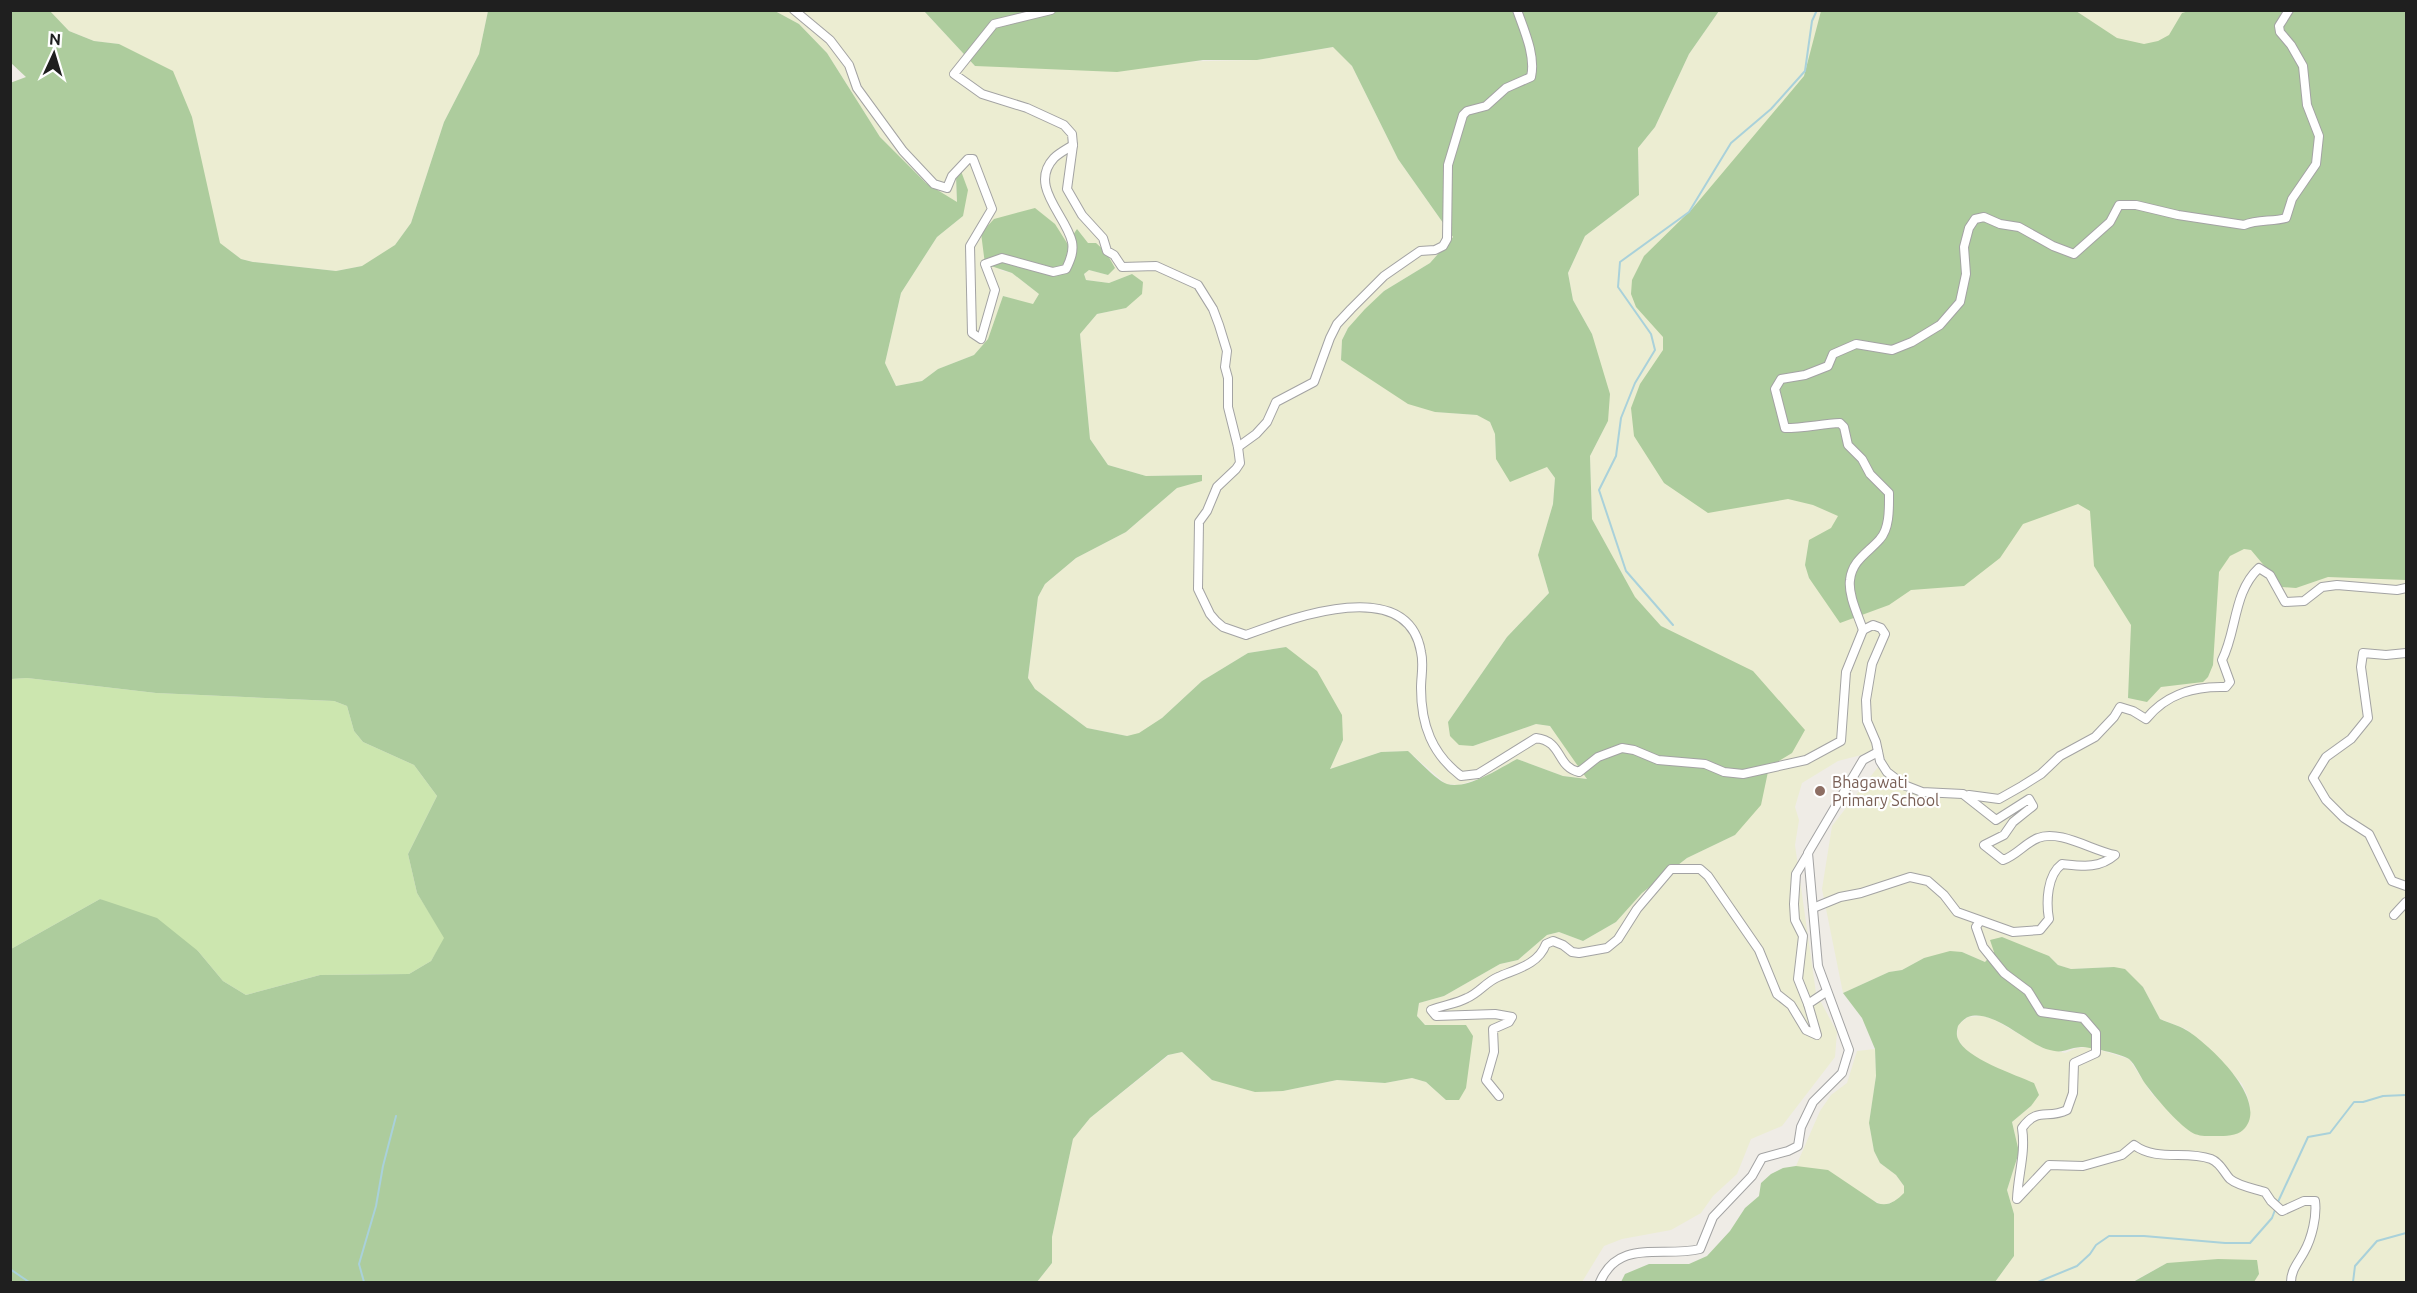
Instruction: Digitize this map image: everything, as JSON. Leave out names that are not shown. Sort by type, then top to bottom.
[{"type":"street","points":[[794,10],[830,40],[849,66],[853,81],[875,114],[903,151],[934,184],[947,188],[952,176],[968,159],[973,159],[992,209],[970,246],[972,333],[981,339],[995,290],[985,264],[1002,258],[1053,272],[1066,268],[1072,258],[1072,243],[1047,194],[1046,171],[1055,157],[1073,145]]},
{"type":"street","points":[[1051,10],[994,24],[954,74],[982,94],[1057,120],[1072,134],[1073,145],[1067,189],[1082,215],[1103,238],[1107,251],[1122,267],[1156,266],[1198,285],[1213,309],[1227,351],[1225,367],[1228,378],[1228,407],[1240,463],[1217,487],[1207,511],[1199,522],[1198,589],[1210,614],[1223,627],[1246,636],[1290,619],[1357,606],[1393,614],[1406,620],[1413,628],[1422,653],[1422,711],[1427,733],[1434,749],[1444,762],[1461,776],[1478,774],[1536,738],[1547,739],[1556,746],[1567,766],[1579,772],[1598,757],[1622,748],[1634,750],[1658,760],[1705,764],[1731,774],[1743,774],[1806,760],[1841,741],[1846,672],[1863,630],[1850,582],[1853,568],[1867,550],[1882,538],[1889,515],[1889,493],[1870,474],[1862,459],[1848,445],[1844,427],[1840,423],[1805,428],[1785,428],[1775,389],[1781,379],[1804,375],[1828,366],[1833,354],[1856,344],[1892,350],[1912,342],[1940,325],[1960,302],[1966,274],[1964,247],[1969,228],[1975,219],[1984,217],[2000,224],[2019,227],[2053,246],[2074,254],[2110,222],[2119,205],[2136,205],[2178,215],[2244,225],[2254,221],[2272,222],[2286,218],[2292,199],[2316,164],[2319,136],[2307,105],[2303,66],[2291,45],[2280,32],[2279,27],[2289,10]]},
{"type":"street","points":[[1238,447],[1256,434],[1267,422],[1276,402],[1314,382],[1337,324],[1384,276],[1420,252],[1435,250],[1443,246],[1447,240],[1448,165],[1463,115],[1467,111],[1486,106],[1506,88],[1531,77],[1533,68],[1517,10]]},
{"type":"street","points":[[1863,630],[1873,625],[1881,628],[1885,634],[1872,664],[1866,700],[1867,721],[1880,761],[1887,772],[1904,785],[1922,792],[1999,799],[2042,774],[2060,756],[2095,737],[2120,707],[2146,718],[2177,695],[2195,687],[2226,687],[2230,682],[2222,660],[2229,646],[2234,615],[2253,573],[2259,568],[2270,575],[2285,602],[2304,601],[2322,587],[2337,585],[2397,590],[2406,588]]},
{"type":"street","points":[[2406,653],[2386,655],[2363,653],[2361,667],[2367,718],[2351,739],[2326,757],[2313,778],[2326,800],[2344,818],[2369,834],[2392,881],[2406,886]]},
{"type":"street","points":[[1499,1096],[1486,1080],[1494,1052],[1493,1029],[1509,1022],[1512,1017],[1495,1014],[1436,1016],[1431,1010],[1465,999],[1477,993],[1491,980],[1515,972],[1542,954],[1546,944],[1553,941],[1572,952],[1579,953],[1607,948],[1618,939],[1637,909],[1671,868],[1700,869],[1708,876],[1759,950],[1777,994],[1791,1005],[1806,1030],[1817,1035],[1798,979],[1803,936],[1795,920],[1796,874],[1863,760],[1878,752]]},
{"type":"street","points":[[1813,908],[1840,897],[1910,878],[1928,881],[1944,895],[1957,912],[2013,932],[2040,930],[2049,919],[2046,902],[2055,869],[2062,864],[2083,866],[2105,864],[2115,855],[2062,838],[2040,837],[2017,854],[2003,860],[1984,845],[2004,835],[2013,822],[2033,806],[2029,799],[1996,820],[1963,794]]},
{"type":"street","points":[[1600,1282],[1606,1268],[1636,1251],[1686,1252],[1700,1249],[1713,1217],[1752,1176],[1762,1158],[1788,1152],[1798,1146],[1801,1127],[1813,1102],[1842,1073],[1849,1050],[1818,966],[1808,853]]},
{"type":"street","points":[[2394,915],[2406,902]]},
{"type":"street","points":[[1980,921],[1976,927],[1983,947],[2004,973],[2028,991],[2041,1012],[2083,1018],[2096,1034],[2096,1053],[2074,1063],[2073,1093],[2067,1110],[2059,1114],[2038,1113],[2022,1128],[2025,1144],[2018,1175],[2017,1199],[2049,1165],[2083,1166],[2122,1155],[2134,1145],[2144,1152],[2160,1155],[2183,1153],[2213,1160],[2232,1181],[2265,1192],[2282,1211],[2304,1201],[2315,1201],[2316,1212],[2306,1250],[2292,1271],[2291,1282]]},
{"type":"street","points":[[1808,1004],[1826,992]]},
{"type":"green space","points":[[49,10],[69,31],[94,41],[119,44],[173,71],[192,117],[220,243],[241,259],[253,262],[336,271],[362,266],[395,245],[411,223],[444,122],[479,54],[488,11],[775,11],[799,24],[827,53],[880,137],[926,183],[957,202],[956,176],[961,171],[968,190],[963,216],[937,237],[901,293],[885,363],[896,386],[922,381],[938,369],[974,355],[988,339],[1003,296],[1033,304],[1039,294],[1012,273],[985,264],[981,233],[994,219],[1035,208],[1055,224],[1072,251],[1077,247],[1073,235],[1077,229],[1088,243],[1096,243],[1106,252],[1115,268],[1108,275],[1089,270],[1084,274],[1086,280],[1109,283],[1132,274],[1143,282],[1142,294],[1126,308],[1097,314],[1080,334],[1090,439],[1108,465],[1146,476],[1202,475],[1202,481],[1177,488],[1126,532],[1076,558],[1045,584],[1038,597],[1028,678],[1035,689],[1087,728],[1127,736],[1139,733],[1162,718],[1202,681],[1248,653],[1286,647],[1317,671],[1342,715],[1343,740],[1330,769],[1381,752],[1408,751],[1438,779],[1455,785],[1483,777],[1517,759],[1563,776],[1587,779],[1550,726],[1536,724],[1473,746],[1459,745],[1450,736],[1448,722],[1507,637],[1549,593],[1538,555],[1553,504],[1555,478],[1547,467],[1510,482],[1496,459],[1495,434],[1490,422],[1477,415],[1435,412],[1408,404],[1341,360],[1342,340],[1348,328],[1365,309],[1384,291],[1430,263],[1453,237],[1398,159],[1352,66],[1333,47],[1257,60],[1203,60],[1117,72],[975,66],[924,11],[1719,11],[1689,54],[1655,127],[1638,148],[1639,195],[1585,236],[1568,273],[1573,300],[1592,334],[1610,394],[1608,421],[1590,456],[1592,519],[1635,597],[1661,626],[1753,671],[1805,730],[1792,753],[1769,767],[1761,805],[1735,835],[1687,858],[1642,893],[1616,922],[1583,941],[1559,932],[1547,935],[1518,960],[1500,964],[1444,996],[1419,1003],[1417,1016],[1425,1025],[1466,1025],[1473,1036],[1466,1088],[1459,1100],[1446,1100],[1426,1082],[1412,1078],[1385,1083],[1337,1080],[1283,1091],[1255,1092],[1212,1080],[1182,1052],[1168,1055],[1090,1118],[1073,1139],[1052,1237],[1052,1263],[1037,1282],[11,1282],[11,949],[100,899],[157,918],[198,951],[223,981],[246,995],[320,975],[409,974],[431,961],[444,938],[417,893],[408,854],[437,796],[414,765],[363,742],[354,731],[347,706],[334,701],[156,693],[27,678],[11,679],[10,83],[26,77],[11,63],[11,11]]},
{"type":"green space","points":[[49,11],[488,11],[479,54],[444,122],[411,223],[395,245],[385,253],[362,266],[336,271],[253,262],[241,259],[219,243],[192,117],[119,44],[94,41],[69,31]]},
{"type":"green space","points":[[775,11],[924,11],[975,66],[1257,60],[1334,47],[1352,66],[1398,159],[1453,237],[1430,263],[1384,291],[1348,328],[1342,340],[1341,360],[1435,412],[1478,415],[1490,422],[1495,433],[1496,459],[1547,467],[1555,478],[1553,504],[1538,555],[1549,593],[1507,637],[1448,722],[1473,746],[1536,724],[1550,726],[1588,779],[1563,776],[1517,759],[1483,777],[1459,785],[1446,784],[1408,751],[1381,752],[1330,769],[1343,740],[1286,647],[1248,653],[1202,681],[1162,718],[1139,734],[1127,736],[1087,728],[1035,689],[1028,679],[1038,597],[1045,584],[1076,558],[1126,532],[1177,488],[1201,475],[1146,476],[1108,465],[1090,439],[1080,334],[1097,314],[1126,308],[1132,274],[1109,283],[1086,280],[1084,274],[1089,270],[1108,275],[1088,243],[1073,235],[1077,247],[1072,251],[999,270],[1012,273],[1039,294],[1033,305],[1003,296],[988,339],[974,355],[938,369],[922,381],[896,386],[885,363],[901,293],[937,237],[963,216],[956,176],[957,203],[926,183],[880,137],[827,53],[799,24]]},
{"type":"green space","points":[[1719,11],[2406,11],[2406,1282],[2254,1282],[2259,1273],[2167,1263],[2132,1282],[1995,1282],[2014,1256],[2014,1214],[2007,1190],[2019,1152],[2012,1122],[2031,1106],[1964,1048],[1957,1038],[1958,1025],[1968,1017],[1982,1016],[1995,1020],[2041,1047],[2065,1053],[2077,1048],[2090,1047],[2129,1059],[2152,1094],[2191,1132],[2250,1107],[2242,1084],[2216,1055],[2186,1029],[2160,1019],[2143,987],[2114,967],[2071,969],[2058,965],[2049,956],[1994,952],[1985,962],[1962,952],[1924,958],[1902,970],[1889,972],[1843,993],[1822,889],[1832,826],[1885,758],[1865,754],[1838,761],[1802,783],[1795,807],[1799,820],[1795,845],[1816,993],[1837,1032],[1835,1057],[1782,1126],[1751,1139],[1737,1174],[1713,1196],[1701,1213],[1671,1230],[1622,1239],[1604,1246],[1582,1282],[1037,1282],[1052,1263],[1052,1237],[1073,1139],[1090,1118],[1169,1055],[1182,1052],[1212,1080],[1283,1091],[1337,1080],[1385,1083],[1412,1078],[1426,1082],[1446,1100],[1466,1025],[1425,1025],[1417,1016],[1419,1003],[1444,996],[1500,964],[1518,960],[1547,935],[1559,932],[1583,941],[1616,922],[1642,893],[1687,858],[1735,835],[1661,626],[1635,598],[1592,519],[1590,456],[1608,421],[1592,334],[1573,300],[1568,273],[1585,236],[1639,195],[1638,148],[1655,127],[1689,54]]},
{"type":"green space","points":[[1821,11],[2076,11],[2117,38],[2144,44],[2158,41],[2169,35],[2182,13],[2189,11],[2406,11],[2406,580],[2328,577],[2296,588],[2282,587],[2251,550],[2244,549],[2230,556],[2219,572],[2213,665],[2208,677],[2203,682],[2161,687],[2147,702],[2128,698],[2131,625],[2094,566],[2090,511],[2078,504],[2023,524],[2000,558],[1964,586],[1911,590],[1889,605],[1840,623],[1809,578],[1805,565],[1809,540],[1831,528],[1838,516],[1813,505],[1788,499],[1708,513],[1664,483],[1634,436],[1631,408],[1640,384],[1663,350],[1663,337],[1636,307],[1631,294],[1632,280],[1644,256],[1692,209],[1804,76]]},
{"type":"green space","points":[[27,678],[156,693],[334,701],[347,706],[354,731],[363,742],[414,765],[437,796],[408,854],[417,893],[445,938],[431,961],[409,974],[320,975],[246,995],[223,981],[198,951],[100,899],[11,949],[10,679]]},
{"type":"green space","points":[[2002,937],[2049,956],[2058,965],[2071,969],[2114,967],[2125,969],[2143,987],[2160,1019],[2183,1028],[2196,1037],[2234,1074],[2244,1089],[2249,1104],[2250,1118],[2243,1130],[2234,1135],[2224,1136],[2204,1136],[2191,1132],[2160,1102],[2133,1064],[2125,1057],[2086,1047],[2052,1051],[1998,1021],[1987,1017],[1968,1017],[1960,1023],[1957,1029],[1957,1037],[1963,1046],[1980,1059],[2034,1083],[2039,1095],[2031,1106],[2012,1122],[2019,1152],[2007,1190],[2014,1214],[2014,1256],[1995,1282],[1621,1282],[1625,1274],[1649,1264],[1689,1264],[1707,1256],[1730,1231],[1745,1208],[1759,1196],[1761,1183],[1771,1174],[1783,1168],[1796,1166],[1828,1170],[1881,1204],[1892,1202],[1901,1196],[1904,1193],[1904,1186],[1896,1175],[1880,1163],[1874,1151],[1869,1123],[1876,1076],[1875,1049],[1862,1018],[1843,993],[1889,972],[1902,970],[1924,958],[1950,951],[1962,952],[1985,962],[1994,952],[1990,940]]},
{"type":"green space","points":[[1875,1049],[1876,1076],[1869,1123],[1874,1151],[1880,1163],[1896,1175],[1904,1186],[1905,1193],[1896,1201],[1883,1205],[1796,1166],[1820,1111],[1831,1095],[1847,1083],[1857,1051]]},
{"type":"green space","points":[[2218,1259],[2257,1260],[2259,1274],[2254,1282],[2133,1282],[2167,1263]]},
{"type":"waterway","points":[[1673,625],[1626,571],[1599,490],[1616,456],[1621,418],[1635,383],[1655,350],[1651,334],[1618,287],[1620,262],[1689,212],[1731,143],[1771,109],[1805,71],[1812,21],[1817,10]]},
{"type":"waterway","points":[[2277,1204],[2308,1137],[2330,1133],[2354,1102],[2363,1102],[2383,1096],[2406,1095]]},
{"type":"waterway","points":[[364,1282],[359,1264],[376,1206],[383,1166],[396,1116]]},
{"type":"waterway","points":[[2038,1282],[2077,1266],[2096,1245],[2109,1236],[2250,1243],[2272,1218],[2275,1210]]},
{"type":"waterway","points":[[2353,1282],[2355,1266],[2377,1241],[2406,1233]]},
{"type":"waterway","points":[[10,1269],[29,1282]]},
{"type":"place","name":"Bhagawati Primary School","points":[[1820,791]]}]
